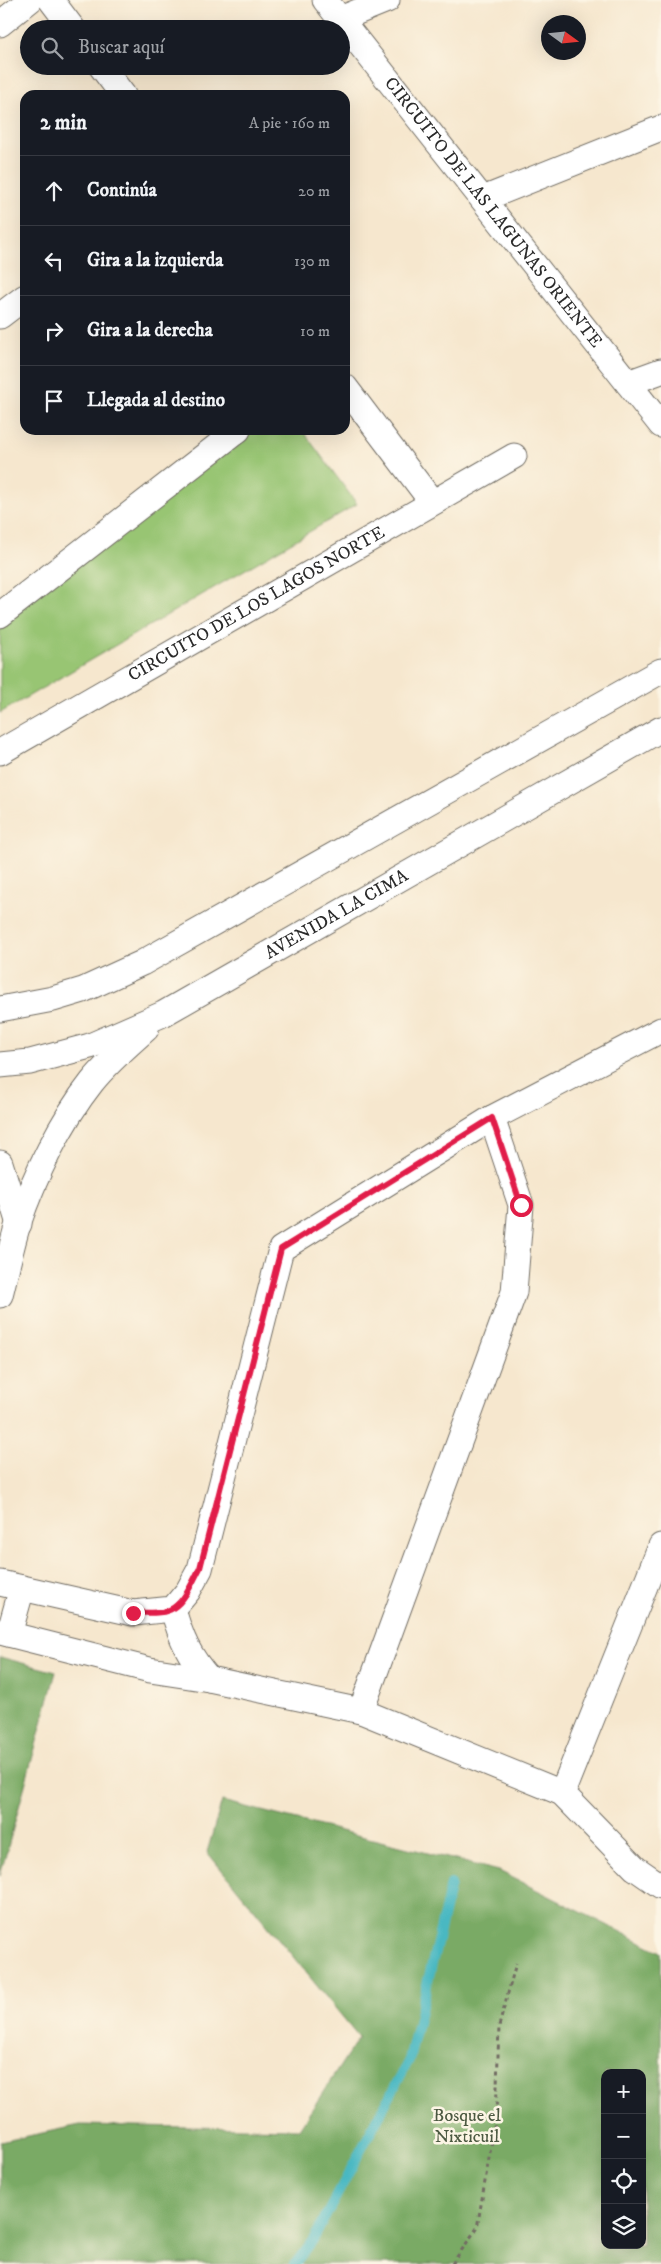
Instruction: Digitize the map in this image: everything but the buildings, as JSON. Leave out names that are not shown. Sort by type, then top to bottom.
[{"type":"street","points":[[0,24],[30,0]]},
{"type":"street","points":[[51,0],[66,20]]},
{"type":"street","points":[[332,9],[387,0]]},
{"type":"street","name":"CIRCUITO DE LAS LAGUNAS ORIENTE","points":[[332,9],[341,20]]},
{"type":"street","name":"CIRCUITO DE LAS LAGUNAS ORIENTE","points":[[350,32],[661,425]]},
{"type":"street","points":[[108,75],[119,90]]},
{"type":"street","points":[[483,199],[661,128]]},
{"type":"street","points":[[0,316],[20,301]]},
{"type":"street","points":[[628,383],[661,371]]},
{"type":"street","points":[[350,394],[432,502]]},
{"type":"street","points":[[0,616],[232,435]]},
{"type":"street","name":"CIRCUITO DE LOS LAGOS NORTE","points":[[0,752],[514,456]]},
{"type":"street","points":[[0,1009],[53,999],[83,990],[142,963],[661,671]]},
{"type":"street","name":"AVENIDA LA CIMA","points":[[0,1065],[30,1062],[90,1046],[163,1014],[661,729]]},
{"type":"street","points":[[0,1295],[19,1224],[43,1165],[58,1136],[92,1082],[118,1054],[163,1014]]},
{"type":"street","points":[[661,1030],[492,1118],[281,1249],[200,1568],[188,1591],[173,1609],[133,1613],[11,1585],[5,1633],[150,1670],[209,1679],[361,1711],[562,1793],[635,1868],[661,1886]]},
{"type":"street","points":[[361,1711],[514,1292],[521,1205],[492,1118]]},
{"type":"street","points":[[0,1163],[19,1224]]},
{"type":"street","points":[[562,1793],[661,1546]]},
{"type":"street","points":[[173,1609],[185,1648],[209,1679]]},
{"type":"path","points":[[452,2264],[477,2228],[496,2117],[499,2026],[516,1963]]},
{"type":"green space","points":[[232,435],[306,435],[357,504],[0,713],[0,615]]},
{"type":"green space","points":[[0,1657],[56,1672],[0,1876]]},
{"type":"green space","name":"Bosque el Nixticuil","points":[[222,1801],[499,1871],[661,1952],[661,2264],[0,2264],[0,2142],[80,2125],[299,2129],[359,2037],[207,1852]]},
{"type":"waterway","points":[[295,2264],[313,2240],[409,2060],[451,1884]]},
{"type":"route","points":[[133,1613],[173,1609],[188,1591],[200,1568],[281,1249],[492,1118],[521,1205]]}]
